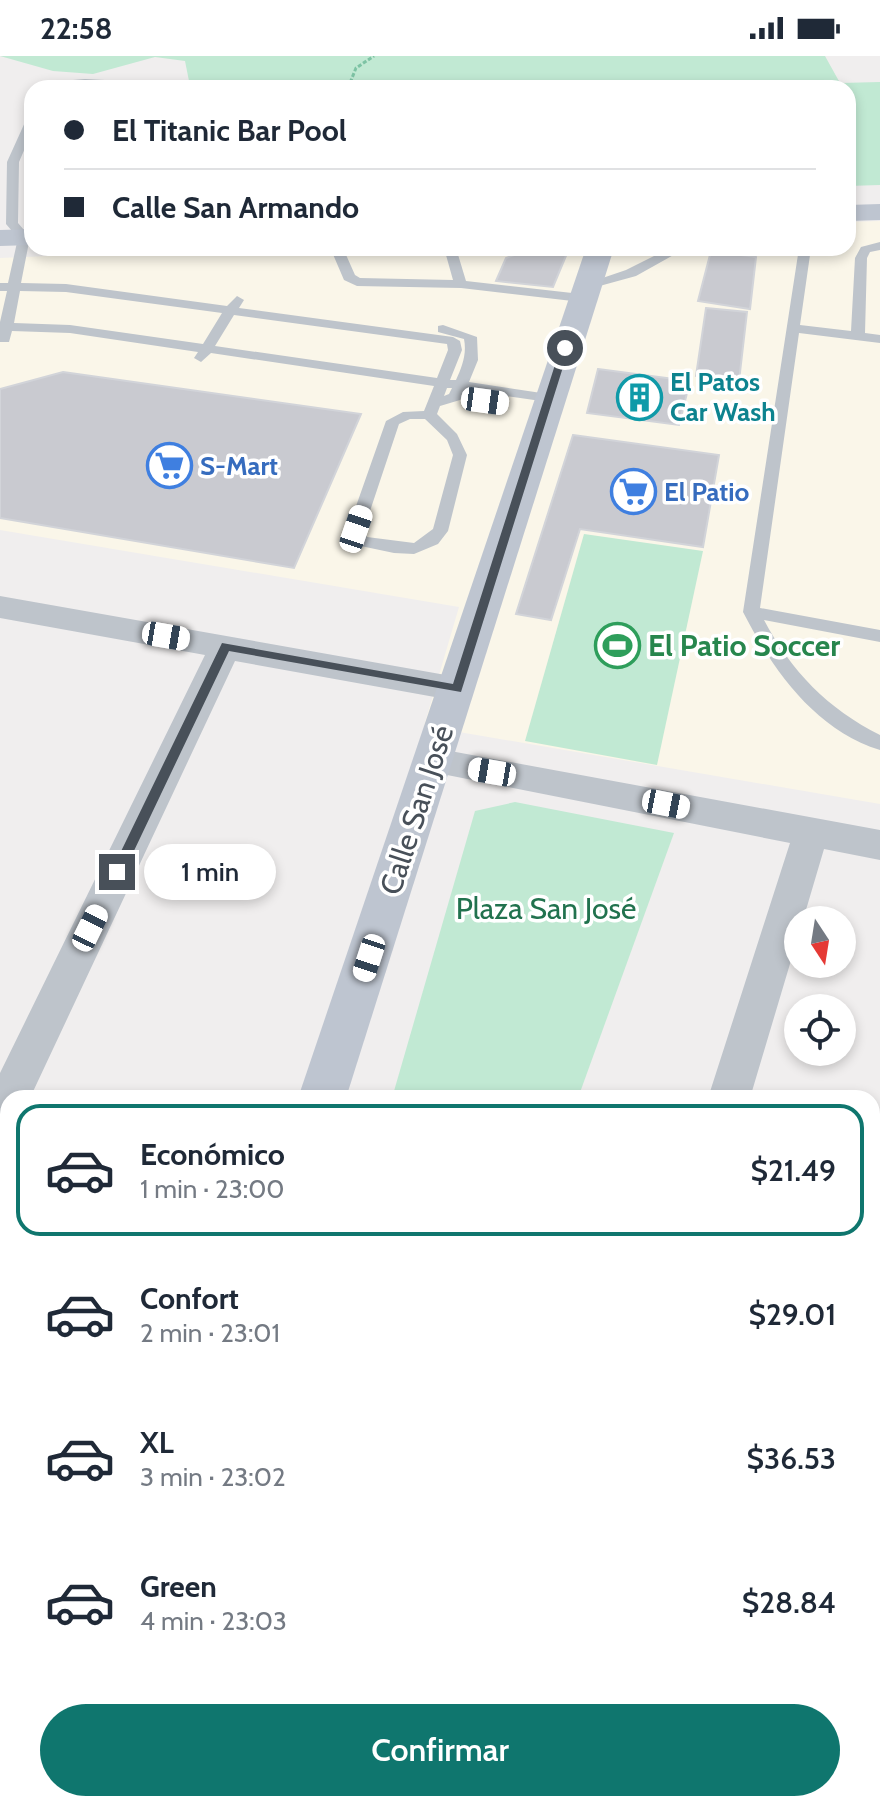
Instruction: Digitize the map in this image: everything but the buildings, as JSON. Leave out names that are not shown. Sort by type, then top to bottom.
[{"type":"street","points":[[856,199],[880,198]]},
{"type":"street","points":[[856,213],[880,212]]},
{"type":"street","name":"Calle San José","points":[[325,1090],[434,761],[546,404],[597,256]]},
{"type":"street","points":[[0,638],[9,608],[457,689]]},
{"type":"street","points":[[12,1090],[226,646]]},
{"type":"street","points":[[434,761],[880,845]]},
{"type":"street","points":[[731,1090],[812,831]]},
{"type":"lane","points":[[24,138],[13,162],[14,241],[3,332],[211,355],[435,399],[457,391]]},
{"type":"lane","points":[[13,162],[24,161]]},
{"type":"lane","points":[[858,336],[861,258],[865,250],[880,246]]},
{"type":"lane","points":[[339,256],[349,277],[357,282],[461,284],[583,292],[664,256]]},
{"type":"lane","points":[[452,256],[461,284]]},
{"type":"lane","points":[[804,256],[789,373],[756,548],[751,612],[765,641],[790,678],[820,708],[852,730],[880,743]]},
{"type":"lane","points":[[0,278],[10,284],[458,331],[470,337],[473,346],[457,391]]},
{"type":"lane","points":[[211,355],[241,306]]},
{"type":"lane","points":[[241,306],[453,341],[455,350],[435,399],[460,455],[440,531],[433,541],[416,550],[362,541],[356,529],[393,421],[435,399],[457,391],[546,404]]},
{"type":"lane","points":[[793,328],[880,339]]},
{"type":"lane","points":[[751,612],[880,636]]},
{"type":"path","points":[[351,80],[356,68],[374,56]]},
{"type":"shaded area","points":[[880,221],[880,804],[424,726],[459,607],[0,530],[0,258],[856,256],[856,222]]},
{"type":"green space","points":[[0,56],[825,56],[838,80],[189,80],[185,61],[155,57],[93,74],[53,71]]},
{"type":"green space","points":[[880,82],[880,185],[856,186],[856,83]]},
{"type":"green space","name":"El Patio Soccer","points":[[584,534],[703,551],[657,765],[525,741]]},
{"type":"green space","name":"Plaza San José","points":[[515,802],[674,833],[581,1090],[394,1090],[475,811]]},
{"type":"place","name":"El Patos Car Wash","points":[[639,397]]},
{"type":"place","name":"S-Mart","points":[[169,466]]},
{"type":"place","name":"El Patio","points":[[633,492]]},
{"type":"place","name":"El Patio Soccer","points":[[617,646]]},
{"type":"route","points":[[117,872],[226,646],[457,689],[565,348]]}]
